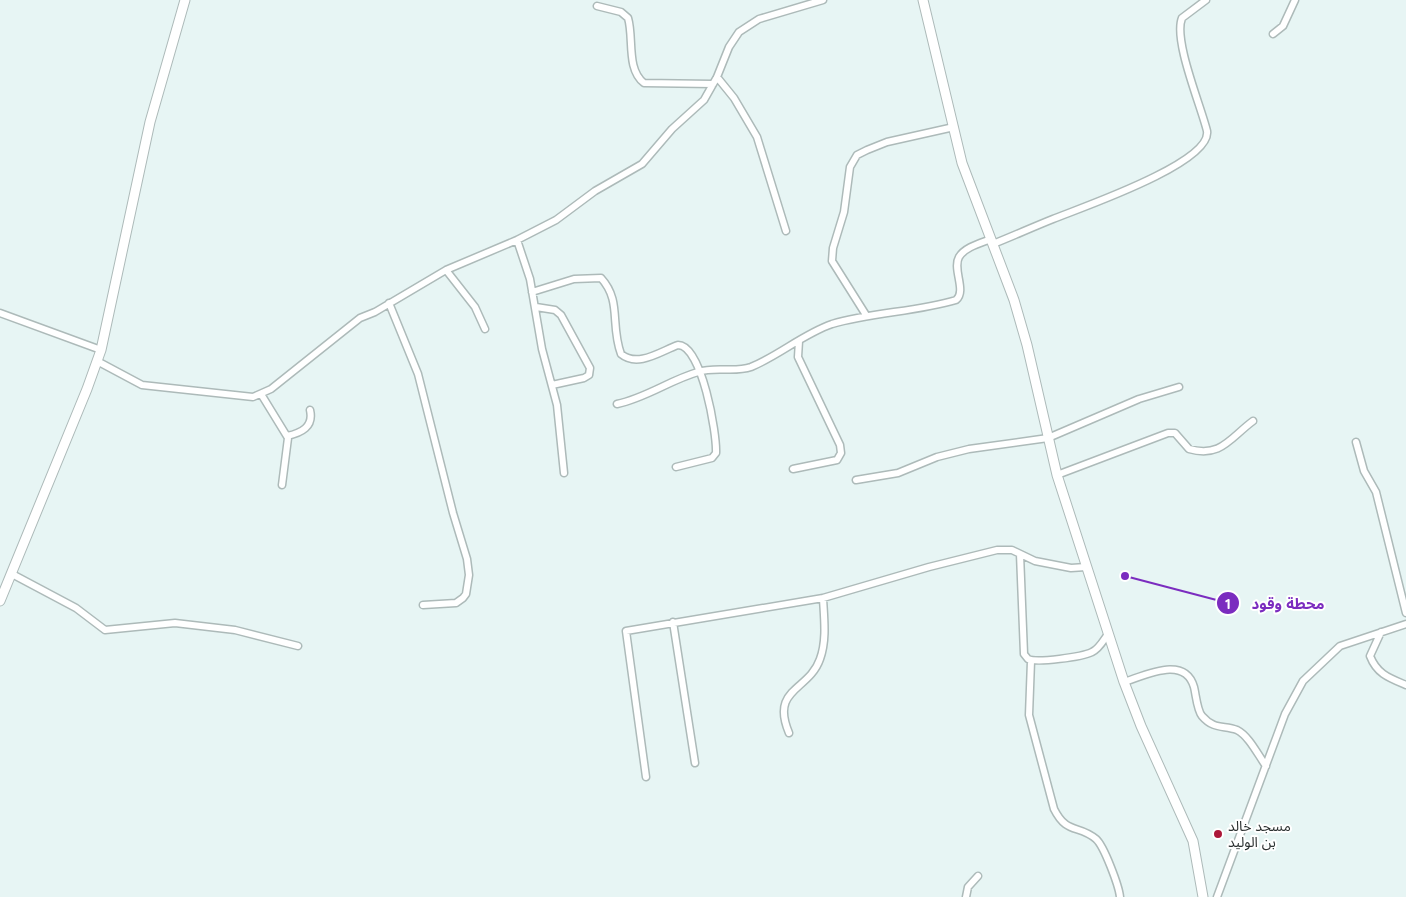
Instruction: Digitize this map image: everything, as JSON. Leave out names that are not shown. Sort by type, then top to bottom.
[{"type":"street","points":[[0,601],[101,350],[150,122],[186,0]]},
{"type":"street","points":[[97,361],[142,385],[253,397],[261,394],[271,389],[349,325],[446,270],[517,240],[567,214],[595,191],[642,164],[672,129],[704,100],[717,77],[729,47],[746,26],[759,19],[824,0]]},
{"type":"street","points":[[922,0],[962,163],[1014,300],[1027,345],[1057,475],[1124,682],[1141,726],[1193,841],[1203,897]]},
{"type":"street","points":[[617,404],[634,400],[700,371],[746,368],[820,328],[866,315],[956,300],[960,294],[958,258],[967,250],[1128,189],[1174,165],[1204,144],[1208,138],[1208,131],[1192,82],[1180,28],[1182,18],[1206,0]]},
{"type":"street","points":[[1273,34],[1286,21],[1295,0]]},
{"type":"street","points":[[597,6],[621,12],[628,18],[633,61],[639,78],[644,83],[713,84]]},
{"type":"street","points":[[717,77],[734,98],[757,137],[786,231]]},
{"type":"street","points":[[866,315],[832,261],[833,248],[844,212],[850,166],[858,155],[887,142],[954,126]]},
{"type":"street","points":[[517,240],[536,307],[542,349],[552,385],[564,473]]},
{"type":"street","points":[[446,270],[474,307],[485,330]]},
{"type":"street","points":[[532,292],[574,279],[590,276],[601,278],[610,288],[614,298],[614,325],[621,354],[628,358],[643,358],[682,345],[687,349],[700,371],[711,406],[716,453],[712,458],[676,467]]},
{"type":"street","points":[[390,303],[418,374],[467,560],[469,575],[466,594],[456,603],[423,605]]},
{"type":"street","points":[[536,307],[554,310],[561,315],[590,368],[589,375],[584,378],[552,385]]},
{"type":"street","points":[[0,313],[101,350]]},
{"type":"street","points":[[793,468],[837,460],[841,453],[837,439],[798,357],[799,340]]},
{"type":"street","points":[[856,480],[898,474],[937,456],[969,449],[1048,438],[1139,399],[1180,387]]},
{"type":"street","points":[[261,394],[269,410],[287,436],[282,485]]},
{"type":"street","points":[[287,436],[306,428],[310,422],[310,410]]},
{"type":"street","points":[[1057,475],[1168,433],[1174,433],[1189,450],[1211,452],[1225,444],[1253,421]]},
{"type":"street","points":[[1356,442],[1364,471],[1376,492],[1406,613]]},
{"type":"street","points":[[646,777],[624,635],[626,631],[823,598],[997,550],[1006,549],[1036,561],[1071,568],[1086,566]]},
{"type":"street","points":[[1020,554],[1024,654],[1031,661],[1029,715],[1054,809],[1059,819],[1067,827],[1084,831],[1096,839],[1116,878],[1120,897]]},
{"type":"street","points":[[12,574],[76,608],[105,630],[175,622],[235,630],[298,646]]},
{"type":"street","points":[[789,733],[785,724],[784,703],[820,661],[825,639],[823,598]]},
{"type":"street","points":[[673,622],[695,763]]},
{"type":"street","points":[[1217,897],[1284,714],[1303,681],[1340,646],[1406,624]]},
{"type":"street","points":[[1381,632],[1370,656],[1374,667],[1383,676],[1406,685]]},
{"type":"street","points":[[1031,661],[1094,652],[1108,634]]},
{"type":"street","points":[[1124,682],[1164,669],[1181,670],[1191,678],[1202,716],[1218,728],[1238,730],[1248,739],[1266,766]]},
{"type":"street","points":[[966,897],[968,887],[978,876]]},
{"type":"place","name":"محطة وقود","points":[[1125,576]]},
{"type":"place","name":"مسجد خالد بن الوليد","points":[[1218,834]]}]
